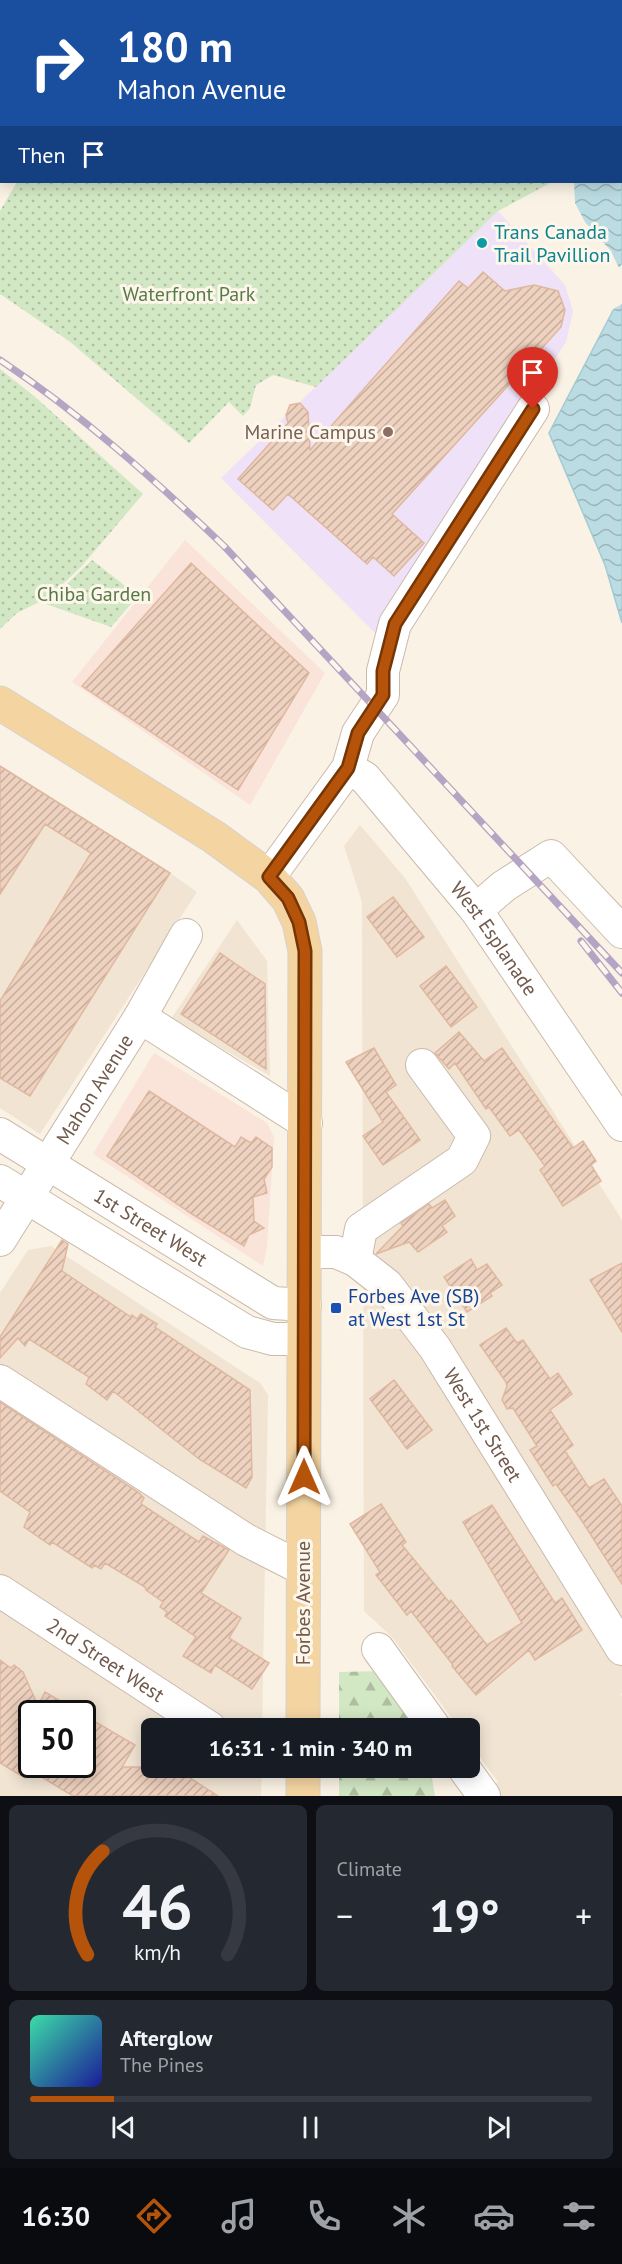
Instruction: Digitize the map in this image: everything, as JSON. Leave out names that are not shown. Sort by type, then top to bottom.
[{"type":"main road","points":[[0,704],[214,837],[269,877]]},
{"type":"main road","name":"Forbes Avenue","points":[[269,877],[288,898],[299,922],[305,951],[303,1718]]},
{"type":"main road","points":[[303,1778],[303,1796]]},
{"type":"street","points":[[269,877],[348,768],[358,733],[383,695],[383,671],[395,624],[533,409]]},
{"type":"street","name":"West Esplanade","points":[[348,768],[365,778],[476,910],[622,1125]]},
{"type":"street","points":[[476,910],[504,886],[551,856],[622,932]]},
{"type":"street","name":"Mahon Avenue","points":[[0,1240],[140,1017],[186,935]]},
{"type":"street","points":[[140,1017],[306,1123]]},
{"type":"street","points":[[355,1260],[361,1229],[462,1160],[474,1136],[422,1065]]},
{"type":"street","name":"1st Street West","points":[[0,1134],[273,1303],[305,1305]]},
{"type":"street","points":[[0,1180],[247,1332],[273,1339],[304,1340]]},
{"type":"street","name":"West 1st Street","points":[[305,1252],[336,1252],[355,1260],[387,1285],[435,1348],[622,1649]]},
{"type":"street","points":[[0,1381],[246,1540],[303,1569]]},
{"type":"street","name":"2nd Street West","points":[[0,1592],[195,1718]]},
{"type":"street","points":[[378,1649],[428,1718]]},
{"type":"street","points":[[471,1778],[484,1796]]},
{"type":"shaded area","name":"Marine Campus","points":[[498,211],[565,285],[573,311],[566,342],[375,633],[221,478]]},
{"type":"shaded area","points":[[185,540],[325,673],[250,805],[72,682]]},
{"type":"shaded area","points":[[0,769],[170,873],[197,892],[40,1134],[0,1108]]},
{"type":"shaded area","points":[[360,825],[405,878],[622,1220],[622,1693],[620,1694],[622,1697],[622,1796],[479,1796],[498,1782],[480,1757],[480,1718],[452,1718],[392,1637],[364,1611],[362,902],[344,846]]},
{"type":"shaded area","points":[[237,920],[267,961],[270,1076],[171,1019]]},
{"type":"shaded area","points":[[154,1053],[267,1123],[274,1137],[267,1246],[263,1266],[93,1154]]},
{"type":"shaded area","points":[[51,1246],[260,1383],[268,1395],[262,1718],[141,1718],[141,1778],[262,1778],[261,1796],[0,1796],[0,1293],[28,1250]]},
{"type":"green space","name":"Waterfront Park","points":[[16,183],[550,183],[498,211],[316,387],[273,375],[256,385],[250,408],[243,416],[229,402],[189,443],[69,341],[0,294],[0,211]]},
{"type":"green space","points":[[0,369],[34,396],[143,494],[81,567],[49,597],[17,613],[0,629]]},
{"type":"green space","name":"Chiba Garden","points":[[92,560],[138,596],[111,627],[46,604]]},
{"type":"green space","points":[[385,1671],[417,1718],[339,1718],[339,1672]]},
{"type":"green space","points":[[339,1778],[432,1778],[435,1796],[339,1796]]},
{"type":"water","points":[[555,183],[622,183],[622,623],[605,565],[549,433],[618,301]]},
{"type":"pier","points":[[551,183],[574,183],[575,203],[585,222],[611,251],[619,268],[622,264],[622,304],[610,311],[615,301],[551,203]]},
{"type":"building","points":[[483,272],[505,291],[534,285],[558,291],[565,310],[561,327],[392,514],[424,543],[394,576],[373,557],[367,564],[288,494],[273,510],[238,479],[288,423],[286,415],[290,405],[300,403],[308,412],[310,450],[459,281],[468,288]]},
{"type":"building","points":[[191,563],[309,673],[238,790],[82,686]]},
{"type":"building","points":[[0,766],[170,873],[30,1096],[0,1078],[0,1001],[91,853],[45,824],[0,894]]},
{"type":"building","points":[[393,897],[424,937],[397,957],[367,917]]},
{"type":"building","points":[[220,953],[265,984],[266,1069],[181,1014]]},
{"type":"building","points":[[446,966],[477,1007],[451,1027],[420,986]]},
{"type":"building","points":[[459,1032],[484,1061],[502,1048],[573,1148],[583,1141],[596,1161],[591,1165],[601,1181],[563,1206],[540,1170],[545,1166],[519,1130],[510,1136],[489,1107],[486,1109],[455,1063],[449,1069],[435,1053]]},
{"type":"building","points":[[374,1048],[396,1085],[386,1092],[420,1140],[383,1165],[363,1136],[383,1122],[346,1062]]},
{"type":"building","points":[[149,1091],[235,1147],[241,1137],[251,1143],[256,1137],[272,1148],[272,1167],[264,1179],[267,1193],[253,1197],[254,1221],[264,1228],[249,1235],[244,1246],[192,1214],[107,1156]]},
{"type":"building","points":[[445,1200],[455,1216],[442,1226],[447,1232],[418,1252],[409,1242],[376,1254],[403,1226],[401,1223],[429,1204],[432,1208]]},
{"type":"building","points":[[62,1240],[68,1244],[62,1271],[131,1317],[132,1315],[137,1319],[141,1314],[157,1324],[155,1327],[250,1390],[252,1477],[246,1488],[199,1459],[113,1391],[107,1400],[86,1384],[89,1377],[29,1339],[25,1346],[18,1338],[0,1358],[0,1337]]},
{"type":"building","points":[[471,1259],[477,1270],[487,1264],[502,1285],[490,1293],[492,1296],[467,1312],[444,1277]]},
{"type":"building","points":[[622,1263],[622,1332],[590,1280]]},
{"type":"building","points":[[506,1328],[517,1343],[523,1340],[550,1379],[558,1373],[572,1394],[550,1410],[573,1445],[565,1451],[589,1488],[604,1479],[622,1506],[622,1584],[582,1521],[556,1484],[553,1486],[530,1450],[537,1446],[513,1408],[507,1409],[502,1400],[507,1386],[506,1382],[480,1345]]},
{"type":"building","points":[[394,1380],[432,1430],[407,1449],[370,1399]]},
{"type":"building","points":[[0,1402],[138,1492],[144,1498],[141,1504],[199,1542],[203,1536],[229,1550],[201,1593],[241,1618],[229,1638],[269,1663],[252,1689],[215,1665],[211,1673],[183,1656],[196,1637],[165,1616],[167,1612],[160,1607],[163,1602],[145,1587],[105,1563],[101,1569],[94,1565],[92,1568],[52,1542],[50,1545],[24,1527],[30,1512],[0,1491]]},
{"type":"building","points":[[381,1504],[406,1542],[402,1545],[487,1645],[522,1623],[463,1522],[492,1505],[555,1603],[562,1598],[582,1630],[535,1660],[529,1650],[476,1695],[411,1611],[407,1615],[376,1575],[380,1572],[350,1524]]},
{"type":"building","points":[[0,1660],[11,1668],[14,1665],[23,1672],[35,1700],[18,1700],[18,1774],[0,1763]]},
{"type":"building","points":[[45,1692],[59,1700],[41,1700]]},
{"type":"building","points":[[96,1722],[135,1745],[122,1767],[141,1767],[141,1778],[190,1778],[218,1796],[73,1796],[43,1778],[96,1778]]},
{"type":"railway","points":[[0,360],[59,402],[116,448],[224,546],[622,973]]},
{"type":"railway","points":[[581,941],[622,993]]},
{"type":"place","name":"Trans Canada Trail Pavillion","points":[[482,243]]},
{"type":"place","name":"Marine Campus","points":[[388,432]]},
{"type":"place","name":"Forbes Ave (SB) at West 1st St","points":[[336,1308]]},
{"type":"route","points":[[304,1477],[305,951],[299,922],[288,898],[269,877],[348,768],[358,733],[383,695],[383,671],[395,624],[533,409]]}]
